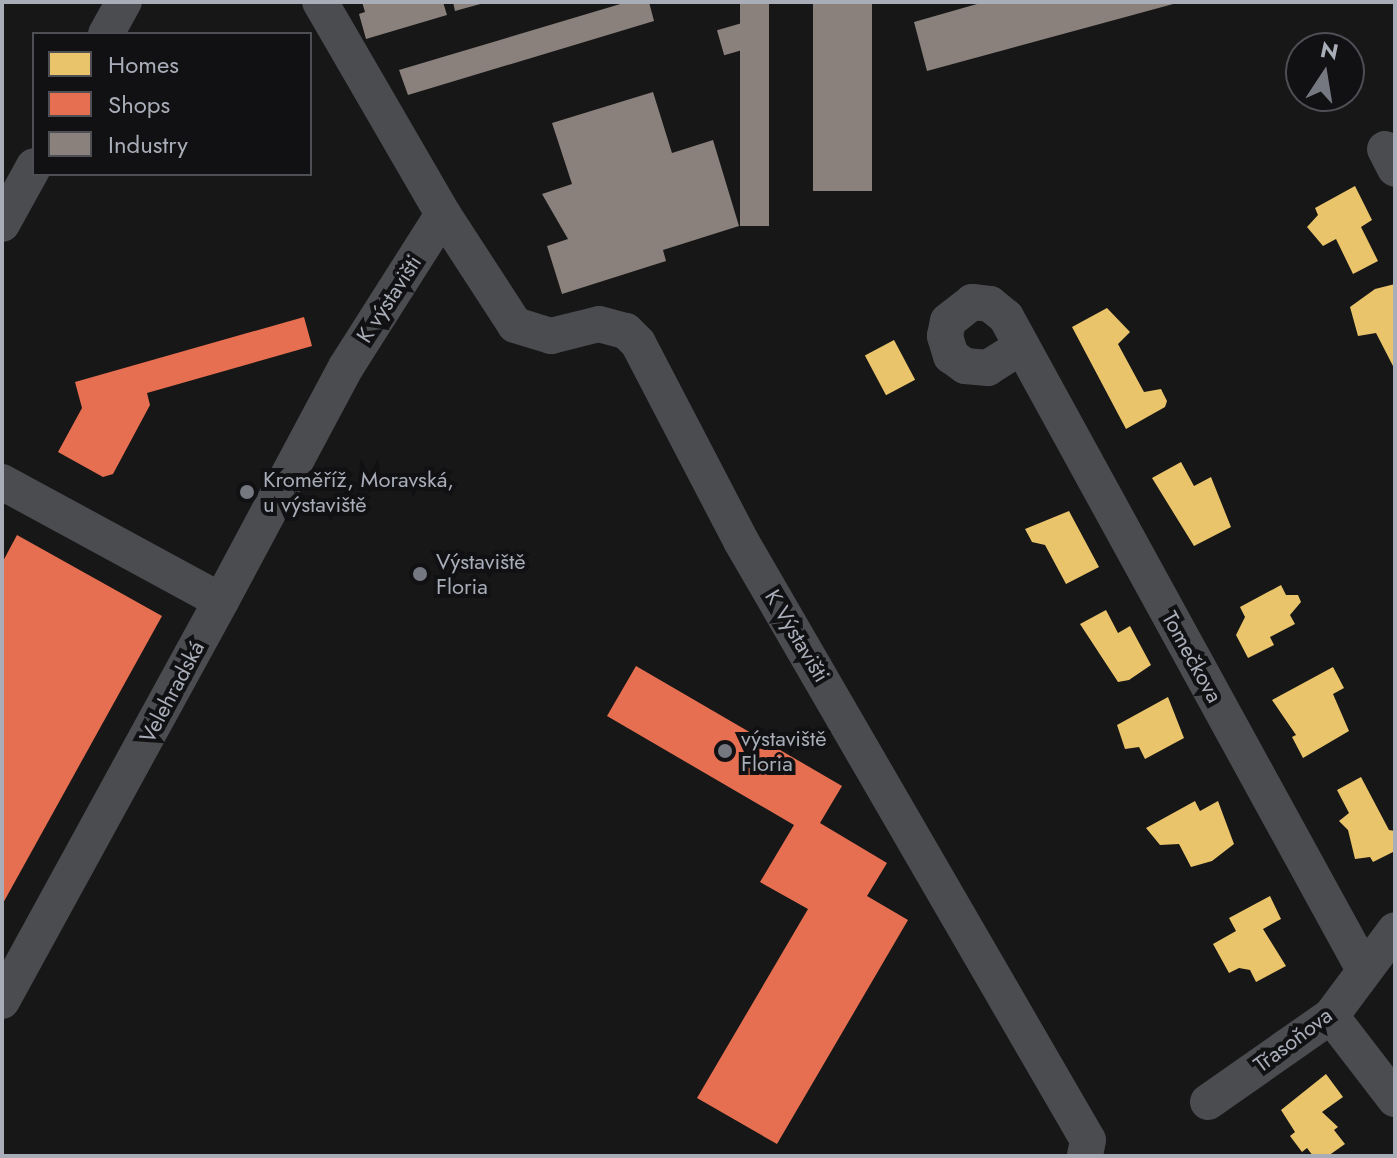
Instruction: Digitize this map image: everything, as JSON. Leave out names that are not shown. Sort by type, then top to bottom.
[{"type":"street","points":[[107,32],[124,2]]},
{"type":"street","points":[[320,2],[443,214]]},
{"type":"street","points":[[2,224],[32,170]]},
{"type":"street","name":"K výstavišti","points":[[221,601],[346,367],[443,214]]},
{"type":"street","name":"K Výstavišti","points":[[443,214],[515,325],[551,336],[599,324],[626,331],[638,343],[741,541],[1088,1140],[1085,1156]]},
{"type":"street","name":"Tomečkova","points":[[1021,347],[1363,968]]},
{"type":"street","points":[[2,482],[221,601]]},
{"type":"street","name":"Velehradská","points":[[2,1001],[221,601]]},
{"type":"street","name":"Třasoňova","points":[[1208,1102],[1331,1016],[1363,968],[1395,930]]},
{"type":"street","points":[[1331,1016],[1395,1099]]},
{"type":"building: Homes","points":[[1355,186],[1372,220],[1361,227],[1378,261],[1353,274],[1336,239],[1323,246],[1307,227],[1318,215],[1315,208]]},
{"type":"building: Homes","points":[[1395,284],[1393,366],[1376,333],[1358,336],[1350,307],[1375,289]]},
{"type":"building: Homes","points":[[1107,308],[1130,332],[1118,344],[1144,392],[1161,389],[1167,401],[1165,407],[1126,429],[1072,327]]},
{"type":"building: Homes","points":[[894,340],[915,380],[886,395],[865,355]]},
{"type":"building: Homes","points":[[1181,462],[1194,486],[1211,477],[1231,527],[1194,546],[1152,478]]},
{"type":"building: Homes","points":[[1069,511],[1099,567],[1066,584],[1045,545],[1032,542],[1025,529]]},
{"type":"building: Homes","points":[[1281,585],[1286,595],[1298,595],[1301,602],[1290,615],[1295,624],[1270,637],[1274,645],[1248,658],[1236,635],[1245,617],[1240,607]]},
{"type":"building: Homes","points":[[1106,610],[1118,633],[1130,626],[1151,665],[1129,680],[1118,682],[1080,624]]},
{"type":"building: Homes","points":[[1333,667],[1344,688],[1333,694],[1349,731],[1303,758],[1292,737],[1296,735],[1272,700]]},
{"type":"building: Homes","points":[[1168,697],[1184,738],[1145,759],[1139,747],[1125,749],[1117,725]]},
{"type":"building: Homes","points":[[1361,777],[1389,830],[1395,831],[1395,851],[1373,862],[1370,857],[1355,859],[1348,830],[1339,821],[1349,813],[1337,790]]},
{"type":"building: Homes","points":[[1195,801],[1200,811],[1218,801],[1234,844],[1212,861],[1191,867],[1179,844],[1160,845],[1146,828]]},
{"type":"building: Homes","points":[[1270,896],[1281,919],[1263,929],[1286,966],[1256,982],[1250,970],[1239,968],[1229,973],[1213,944],[1236,931],[1229,918]]},
{"type":"building: Homes","points":[[1326,1074],[1343,1097],[1322,1112],[1338,1127],[1334,1130],[1345,1144],[1328,1156],[1313,1156],[1307,1148],[1302,1152],[1290,1136],[1295,1132],[1281,1110]]},
{"type":"building: Shops","points":[[304,317],[312,346],[147,393],[150,405],[113,474],[103,477],[58,452],[82,408],[75,382]]},
{"type":"building: Shops","points":[[17,535],[162,616],[2,905],[2,563]]},
{"type":"building: Shops","points":[[636,666],[842,786],[820,823],[887,863],[867,896],[908,920],[777,1144],[697,1098],[808,909],[760,882],[794,825],[607,716]]},
{"type":"building: Industry","points":[[362,2],[443,2],[447,15],[366,39],[359,14],[365,12]]},
{"type":"building: Industry","points":[[453,2],[484,2],[484,3],[455,11]]},
{"type":"building: Industry","points":[[627,2],[649,2],[654,21],[408,95],[399,70]]},
{"type":"building: Industry","points":[[740,2],[769,2],[769,226],[740,226]]},
{"type":"building: Industry","points":[[813,2],[872,2],[872,191],[813,191]]},
{"type":"building: Industry","points":[[984,2],[1177,3],[927,71],[914,22]]},
{"type":"building: Industry","points":[[742,23],[749,48],[724,55],[717,30]]},
{"type":"building: Industry","points":[[653,92],[672,153],[713,140],[739,226],[663,250],[666,261],[562,294],[547,246],[568,239],[542,194],[572,184],[552,123]]},
{"type":"place","name":"Kroměříž, Moravská, u výstaviště","points":[[247,492]]},
{"type":"place","name":"Výstaviště Floria","points":[[420,574]]},
{"type":"place","name":"výstaviště Floria","points":[[725,751]]}]
